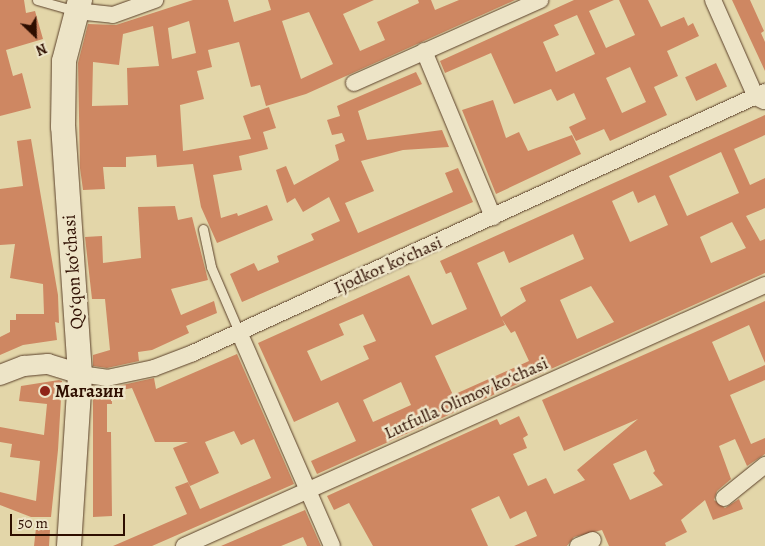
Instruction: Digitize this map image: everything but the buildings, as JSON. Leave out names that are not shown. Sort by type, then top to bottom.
[{"type":"main road","name":"Qoʻqon koʻchasi","points":[[69,546],[80,374],[63,127],[64,61],[78,6]]},
{"type":"street","points":[[78,6],[113,15],[155,0]]},
{"type":"street","points":[[354,83],[424,50],[540,0]]},
{"type":"street","points":[[713,0],[762,97]]},
{"type":"street","points":[[424,50],[493,217]]},
{"type":"street","name":"Ijodkor koʻchasi","points":[[0,375],[24,366],[48,364],[80,374],[107,378],[154,368],[239,332],[762,97]]},
{"type":"street","name":"Lutfulla Olimov koʻchasi","points":[[184,546],[765,286]]},
{"type":"street","points":[[239,332],[332,546]]},
{"type":"street","points":[[724,498],[765,465]]},
{"type":"lane","points":[[37,0],[78,6]]},
{"type":"lane","points":[[203,229],[211,268],[239,332]]},
{"type":"place","name":"Магазин","points":[[45,391]]}]
